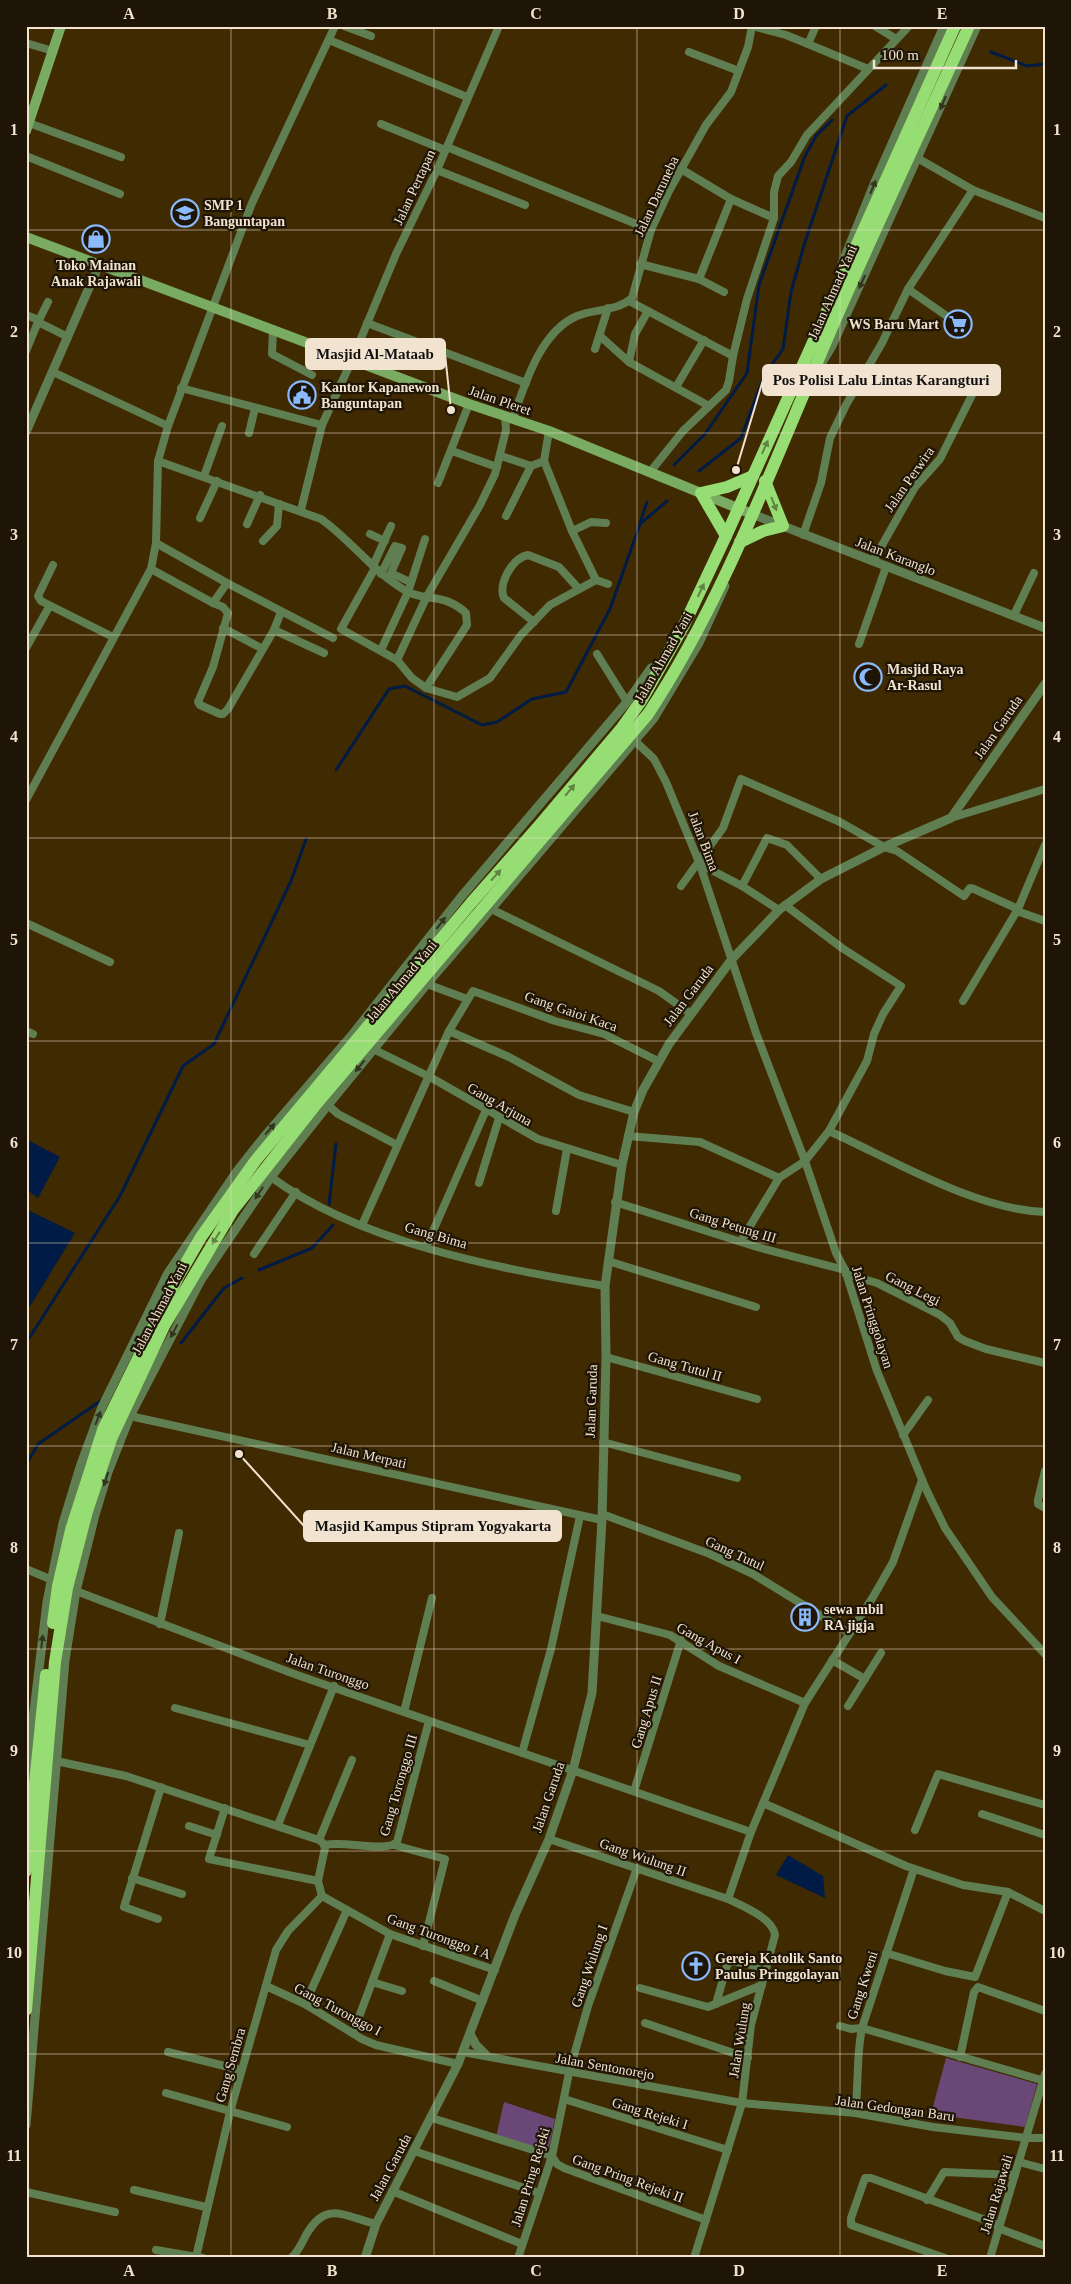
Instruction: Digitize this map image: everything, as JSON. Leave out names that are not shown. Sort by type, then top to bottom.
[{"type":"highway","name":"Jalan Ahmad Yani","points":[[26,1871],[42,1675],[58,1586],[71,1530],[95,1452],[114,1404],[179,1275],[201,1237],[256,1160],[464,910],[543,831],[648,714],[680,662],[729,566],[811,378],[838,299],[840,282],[955,26]]},
{"type":"highway","name":"Jalan Ahmad Yani","points":[[26,2010],[55,1662],[67,1588],[87,1510],[110,1439],[164,1326],[233,1210],[317,1104],[440,963],[621,729],[663,664],[726,536],[752,476],[968,26]]},
{"type":"highway","points":[[726,536],[715,513],[701,493],[727,487],[752,476]]},
{"type":"highway","points":[[740,542],[763,531],[783,526],[766,482]]},
{"type":"main road","points":[[28,127],[61,26]]},
{"type":"main road","name":"Jalan Pleret","points":[[26,237],[469,404],[549,431],[738,508]]},
{"type":"main road","name":"Jalan Karanglo","points":[[738,508],[752,514]]},
{"type":"street","points":[[26,800],[151,570],[156,544],[158,461],[168,426],[252,203],[335,26]]},
{"type":"street","points":[[344,26],[371,36]]},
{"type":"street","name":"Jalan Pertapan","points":[[301,510],[322,425],[352,360],[396,254],[446,149],[498,26]]},
{"type":"street","points":[[808,44],[816,26]]},
{"type":"street","points":[[875,26],[896,39]]},
{"type":"street","points":[[650,472],[683,431],[726,390],[730,381],[733,356],[747,299],[774,218],[774,192],[778,176],[791,162],[807,135],[910,26]]},
{"type":"street","points":[[840,282],[839,271],[875,182],[944,26]]},
{"type":"street","points":[[811,378],[832,346],[919,159],[977,26]]},
{"type":"street","points":[[754,27],[808,44],[868,69]]},
{"type":"street","name":"Jalan Daruneba","points":[[629,301],[635,292],[640,264],[651,230],[681,169],[706,125],[731,92],[754,27]]},
{"type":"street","points":[[329,40],[467,96]]},
{"type":"street","points":[[26,43],[52,51]]},
{"type":"street","points":[[689,52],[739,71]]},
{"type":"street","points":[[381,124],[651,230]]},
{"type":"street","points":[[28,127],[120,157]]},
{"type":"street","points":[[26,156],[120,194]]},
{"type":"street","points":[[919,159],[973,190],[1045,218]]},
{"type":"street","points":[[681,169],[731,199],[774,218]]},
{"type":"street","points":[[436,170],[524,205]]},
{"type":"street","points":[[803,535],[821,483],[830,438],[846,405],[882,343],[908,289],[973,190]]},
{"type":"street","points":[[699,279],[731,199]]},
{"type":"street","points":[[640,264],[699,279],[724,292]]},
{"type":"street","points":[[26,432],[99,265]]},
{"type":"street","points":[[908,289],[951,319]]},
{"type":"street","points":[[397,660],[427,596],[480,505],[498,467],[509,417],[540,356],[557,331],[578,316],[629,301],[733,356]]},
{"type":"street","points":[[26,351],[48,302]]},
{"type":"street","points":[[595,349],[608,308]]},
{"type":"street","points":[[628,362],[635,334],[648,311]]},
{"type":"street","points":[[26,315],[68,337]]},
{"type":"street","points":[[367,323],[526,383]]},
{"type":"street","points":[[273,330],[272,354],[312,375]]},
{"type":"street","points":[[600,336],[628,362],[710,406]]},
{"type":"street","points":[[676,387],[704,340]]},
{"type":"street","points":[[53,372],[168,426]]},
{"type":"street","name":"Jalan Perwira","points":[[873,561],[915,486],[940,459],[978,383]]},
{"type":"street","points":[[181,388],[322,425]]},
{"type":"street","points":[[438,483],[469,404]]},
{"type":"street","points":[[249,434],[255,408]]},
{"type":"street","points":[[204,476],[222,426]]},
{"type":"street","points":[[549,431],[544,461],[572,531],[596,580],[608,584]]},
{"type":"street","points":[[452,451],[498,467]]},
{"type":"street","points":[[501,456],[530,466],[544,461]]},
{"type":"street","points":[[158,461],[301,510],[329,525],[376,569],[408,592],[447,600],[458,606],[466,613],[467,625],[426,688]]},
{"type":"street","points":[[506,516],[530,466]]},
{"type":"street","points":[[200,518],[217,481]]},
{"type":"street","points":[[247,524],[260,496]]},
{"type":"street","points":[[264,541],[277,526],[279,504]]},
{"type":"street","name":"Jalan Karanglo","points":[[752,514],[1045,628]]},
{"type":"street","points":[[572,531],[591,522],[606,523]]},
{"type":"street","points":[[376,569],[391,526]]},
{"type":"street","points":[[370,534],[386,541]]},
{"type":"street","points":[[381,650],[408,592],[426,539]]},
{"type":"street","points":[[156,544],[333,638]]},
{"type":"street","points":[[410,582],[391,572],[402,548],[395,546],[376,569],[341,630],[397,660],[412,678],[426,688],[457,697],[481,685],[490,678],[521,635],[550,605],[596,580]]},
{"type":"street","points":[[534,622],[504,598],[501,592],[502,583],[520,558],[528,555],[559,567],[579,589]]},
{"type":"street","points":[[52,565],[38,596],[49,607],[113,637]]},
{"type":"street","points":[[26,2125],[65,1660],[76,1591],[95,1515],[130,1416],[201,1280],[271,1176],[426,984],[440,963],[491,909],[635,741],[669,695],[695,650],[724,591],[729,566]]},
{"type":"street","points":[[859,644],[886,567]]},
{"type":"street","points":[[151,570],[223,607],[228,613],[213,666],[198,698],[200,705],[220,714],[225,713],[261,648],[274,630],[281,612]]},
{"type":"street","points":[[1014,615],[1034,573]]},
{"type":"street","points":[[214,603],[228,583]]},
{"type":"street","points":[[26,648],[49,607]]},
{"type":"street","points":[[223,628],[261,648]]},
{"type":"street","points":[[274,630],[324,653]]},
{"type":"street","points":[[597,654],[627,702]]},
{"type":"street","points":[[26,1778],[42,1675],[50,1579],[63,1523],[81,1464],[99,1415],[168,1273],[237,1171],[264,1137],[352,1035],[461,897],[627,702],[651,668],[663,664]]},
{"type":"street","name":"Jalan Garuda","points":[[366,2258],[376,2224],[458,2064],[515,1915],[549,1839],[573,1770],[592,1693],[602,1517],[606,1286],[615,1202],[634,1112],[658,1061],[732,959],[782,908],[822,878],[884,847],[951,818],[1045,684]]},
{"type":"street","name":"Jalan Bima","points":[[635,741],[654,759],[666,782],[700,863],[732,959]]},
{"type":"street","points":[[682,886],[700,863],[727,821],[741,779],[840,822],[884,847],[897,851],[964,896],[970,888],[974,889],[1045,921]]},
{"type":"street","points":[[951,818],[1045,789]]},
{"type":"street","points":[[742,886],[767,838],[787,845],[822,878]]},
{"type":"street","points":[[963,1001],[1017,910],[1044,847]]},
{"type":"street","points":[[700,863],[782,908],[900,986],[883,1014],[871,1041],[867,1060],[829,1131],[805,1160],[779,1178],[741,1241]]},
{"type":"street","points":[[491,909],[651,987],[691,1014]]},
{"type":"street","points":[[26,923],[110,962]]},
{"type":"street","name":"Jalan Pringgolayan","points":[[732,959],[756,1033],[805,1160],[836,1253],[846,1272],[873,1359],[922,1480],[945,1528],[992,1597],[1045,1654]]},
{"type":"street","points":[[362,1225],[449,1031],[467,999],[426,984]]},
{"type":"street","name":"Gang Gaioi Kaca","points":[[467,999],[473,992],[555,1021],[604,1034],[658,1061]]},
{"type":"street","points":[[449,1031],[510,1057],[579,1095],[634,1112]]},
{"type":"street","name":"Gang Arjuna","points":[[373,1049],[430,1076],[499,1118],[538,1139],[622,1165]]},
{"type":"street","points":[[328,1105],[338,1114],[397,1145]]},
{"type":"street","points":[[426,1247],[486,1110]]},
{"type":"street","points":[[479,1183],[499,1118]]},
{"type":"street","points":[[829,1131],[977,1198],[1025,1211],[1045,1212]]},
{"type":"street","points":[[628,1136],[700,1142],[779,1178]]},
{"type":"street","points":[[556,1211],[567,1149]]},
{"type":"street","name":"Gang Bima","points":[[271,1176],[296,1192],[362,1225],[426,1247],[478,1260],[606,1286]]},
{"type":"street","points":[[254,1254],[296,1192]]},
{"type":"street","name":"Gang Petung III","points":[[615,1202],[846,1272]]},
{"type":"street","points":[[608,1261],[756,1307]]},
{"type":"street","name":"Gang Legi","points":[[846,1272],[877,1283],[940,1315],[950,1323],[958,1337],[965,1342],[1045,1363]]},
{"type":"street","name":"Gang Tutul II","points":[[606,1357],[757,1399]]},
{"type":"street","points":[[903,1435],[928,1400]]},
{"type":"street","name":"Jalan Merpati","points":[[130,1416],[580,1516],[602,1517]]},
{"type":"street","points":[[603,1442],[737,1478]]},
{"type":"street","points":[[1045,1471],[1038,1504],[1045,1508]]},
{"type":"street","points":[[728,1899],[751,1832],[805,1703],[873,1598],[893,1562],[922,1480]]},
{"type":"street","points":[[522,1753],[551,1649],[580,1516]]},
{"type":"street","name":"Gang Tutul","points":[[602,1517],[710,1554],[744,1570],[849,1633]]},
{"type":"street","points":[[160,1624],[179,1533]]},
{"type":"street","points":[[26,1569],[50,1579]]},
{"type":"street","name":"Jalan Turonggo","points":[[76,1591],[297,1675],[334,1686],[429,1721],[573,1770]]},
{"type":"street","points":[[404,1712],[432,1598]]},
{"type":"street","name":"Gang Apus I","points":[[597,1616],[660,1631],[681,1640],[698,1654],[719,1666],[805,1703]]},
{"type":"street","name":"Gang Apus II","points":[[634,1791],[681,1640]]},
{"type":"street","points":[[848,1706],[881,1653]]},
{"type":"street","points":[[832,1660],[865,1679]]},
{"type":"street","points":[[278,1825],[334,1686]]},
{"type":"street","points":[[175,1708],[310,1745]]},
{"type":"street","name":"Gang Toronggo III","points":[[322,1843],[339,1842],[385,1847],[394,1845],[399,1835],[429,1721]]},
{"type":"street","points":[[322,1896],[318,1881],[322,1843],[352,1760]]},
{"type":"street","points":[[56,1761],[126,1776],[278,1825],[322,1843]]},
{"type":"street","points":[[573,1770],[751,1832]]},
{"type":"street","points":[[915,1830],[938,1774],[1045,1805]]},
{"type":"street","points":[[158,1919],[125,1909],[124,1902],[161,1787]]},
{"type":"street","points":[[763,1803],[914,1869],[963,1885],[1008,1892],[1045,1911]]},
{"type":"street","points":[[226,1808],[210,1859],[318,1881]]},
{"type":"street","points":[[982,1814],[1045,1835]]},
{"type":"street","points":[[189,1826],[217,1835]]},
{"type":"street","name":"Gang Wulung II","points":[[549,1839],[728,1899]]},
{"type":"street","points":[[394,1845],[445,1859]]},
{"type":"street","points":[[423,1946],[448,1849]]},
{"type":"street","name":"Gang Wulung I","points":[[569,2073],[591,1998],[637,1868]]},
{"type":"street","name":"Gang Kweni","points":[[854,2113],[858,2091],[858,2048],[862,2028],[914,1869]]},
{"type":"street","points":[[132,1878],[182,1894]]},
{"type":"street","points":[[886,1953],[945,1971],[975,1977],[1008,1892]]},
{"type":"street","name":"Gang Turonggo I A","points":[[322,1896],[390,1934],[495,1970]]},
{"type":"street","name":"Gang Sembra","points":[[200,2257],[206,2207],[241,2070],[280,1940],[322,1896]]},
{"type":"street","name":"Jalan Wulung","points":[[694,2258],[742,2103],[751,2024],[762,1985],[762,1968],[774,1941],[774,1930],[766,1921],[728,1899]]},
{"type":"street","points":[[305,2004],[346,1910]]},
{"type":"street","points":[[353,2033],[390,1934]]},
{"type":"street","points":[[716,2004],[727,1965],[731,1962],[762,1968]]},
{"type":"street","points":[[434,1981],[483,2001]]},
{"type":"street","points":[[372,1982],[402,1991]]},
{"type":"street","points":[[640,1988],[702,2006],[716,2004],[762,1985]]},
{"type":"street","name":"Gang Turonggo I","points":[[266,1986],[305,2004],[353,2033],[379,2046],[458,2064]]},
{"type":"street","points":[[960,2057],[977,1988],[982,1987],[1045,2011]]},
{"type":"street","points":[[644,2023],[748,2058]]},
{"type":"street","points":[[840,2026],[851,2029],[862,2028],[1044,2079]]},
{"type":"street","points":[[470,2034],[476,2045],[486,2055]]},
{"type":"street","points":[[168,2052],[241,2070]]},
{"type":"street","name":"Jalan Sentonorejo","points":[[463,2052],[486,2055],[569,2073],[742,2103]]},
{"type":"street","name":"Jalan Pring Rejeki","points":[[518,2258],[552,2156],[569,2073]]},
{"type":"street","name":"Jalan Rajawali","points":[[993,2257],[998,2227],[1044,2079]]},
{"type":"street","points":[[166,2093],[287,2127]]},
{"type":"street","name":"Gang Rejeki I","points":[[564,2099],[728,2150]]},
{"type":"street","name":"Jalan Gedongan Baru","points":[[742,2103],[854,2113],[934,2127],[1026,2138],[1045,2138]]},
{"type":"street","name":"Gang Pring Rejeki II","points":[[432,2118],[552,2156],[557,2164],[564,2168],[706,2220]]},
{"type":"street","points":[[414,2151],[539,2193]]},
{"type":"street","points":[[1019,2162],[1045,2169]]},
{"type":"street","points":[[928,2200],[944,2172],[1015,2175]]},
{"type":"street","points":[[945,2258],[851,2225],[851,2218],[865,2178],[871,2178],[1045,2246]]},
{"type":"street","points":[[134,2190],[206,2207]]},
{"type":"street","points":[[392,2191],[522,2244]]},
{"type":"street","points":[[26,2192],[115,2212]]},
{"type":"street","points":[[291,2258],[312,2224],[323,2214],[331,2212],[376,2224]]},
{"type":"street","points":[[156,2250],[183,2257],[200,2257]]},
{"type":"shaded area","points":[[946,2058],[1037,2084],[1025,2127],[931,2114]]},
{"type":"shaded area","points":[[504,2102],[555,2119],[549,2148],[544,2150],[496,2137]]},
{"type":"water","points":[[26,1139],[60,1157],[38,1198],[26,1189]]},
{"type":"water","points":[[26,1209],[75,1233],[26,1313]]},
{"type":"water","points":[[788,1855],[823,1876],[825,1898],[776,1875]]},
{"type":"waterway","points":[[991,52],[1027,66],[1045,64]]},
{"type":"waterway","points":[[699,471],[741,438],[764,376],[783,349],[791,292],[805,242],[847,116],[886,85]]},
{"type":"waterway","points":[[674,465],[705,434],[747,373],[759,285],[805,156],[816,136],[832,120]]},
{"type":"waterway","points":[[336,770],[389,689],[405,686],[482,725],[497,722],[532,699],[566,692],[610,609],[640,524],[667,501]]},
{"type":"waterway","points":[[640,523],[647,502]]},
{"type":"waterway","points":[[26,1343],[120,1196],[183,1066],[214,1044],[291,881],[306,839]]},
{"type":"waterway","points":[[329,1204],[336,1144]]},
{"type":"waterway","points":[[259,1270],[312,1248],[333,1225]]},
{"type":"waterway","points":[[181,1343],[224,1288],[242,1278]]},
{"type":"waterway","points":[[26,1465],[38,1444],[102,1400]]},
{"type":"place","name":"SMP 1 Banguntapan","points":[[185,213]]},
{"type":"place","name":"Toko Mainan Anak Rajawali","points":[[96,239]]},
{"type":"place","name":"WS Baru Mart","points":[[958,324]]},
{"type":"place","name":"Kantor Kapanewon Banguntapan","points":[[302,395]]},
{"type":"place","name":"Masjid Al-Mataab","points":[[451,410]]},
{"type":"place","name":"Pos Polisi Lalu Lintas Karangturi","points":[[736,470]]},
{"type":"place","name":"Masjid Raya Ar-Rasul","points":[[868,677]]},
{"type":"place","name":"Masjid Kampus Stipram Yogyakarta","points":[[239,1454]]},
{"type":"place","name":"sewa mbil RA jigja","points":[[805,1617]]},
{"type":"place","name":"Gereja Katolik Santo Paulus Pringgolayan","points":[[696,1966]]}]
